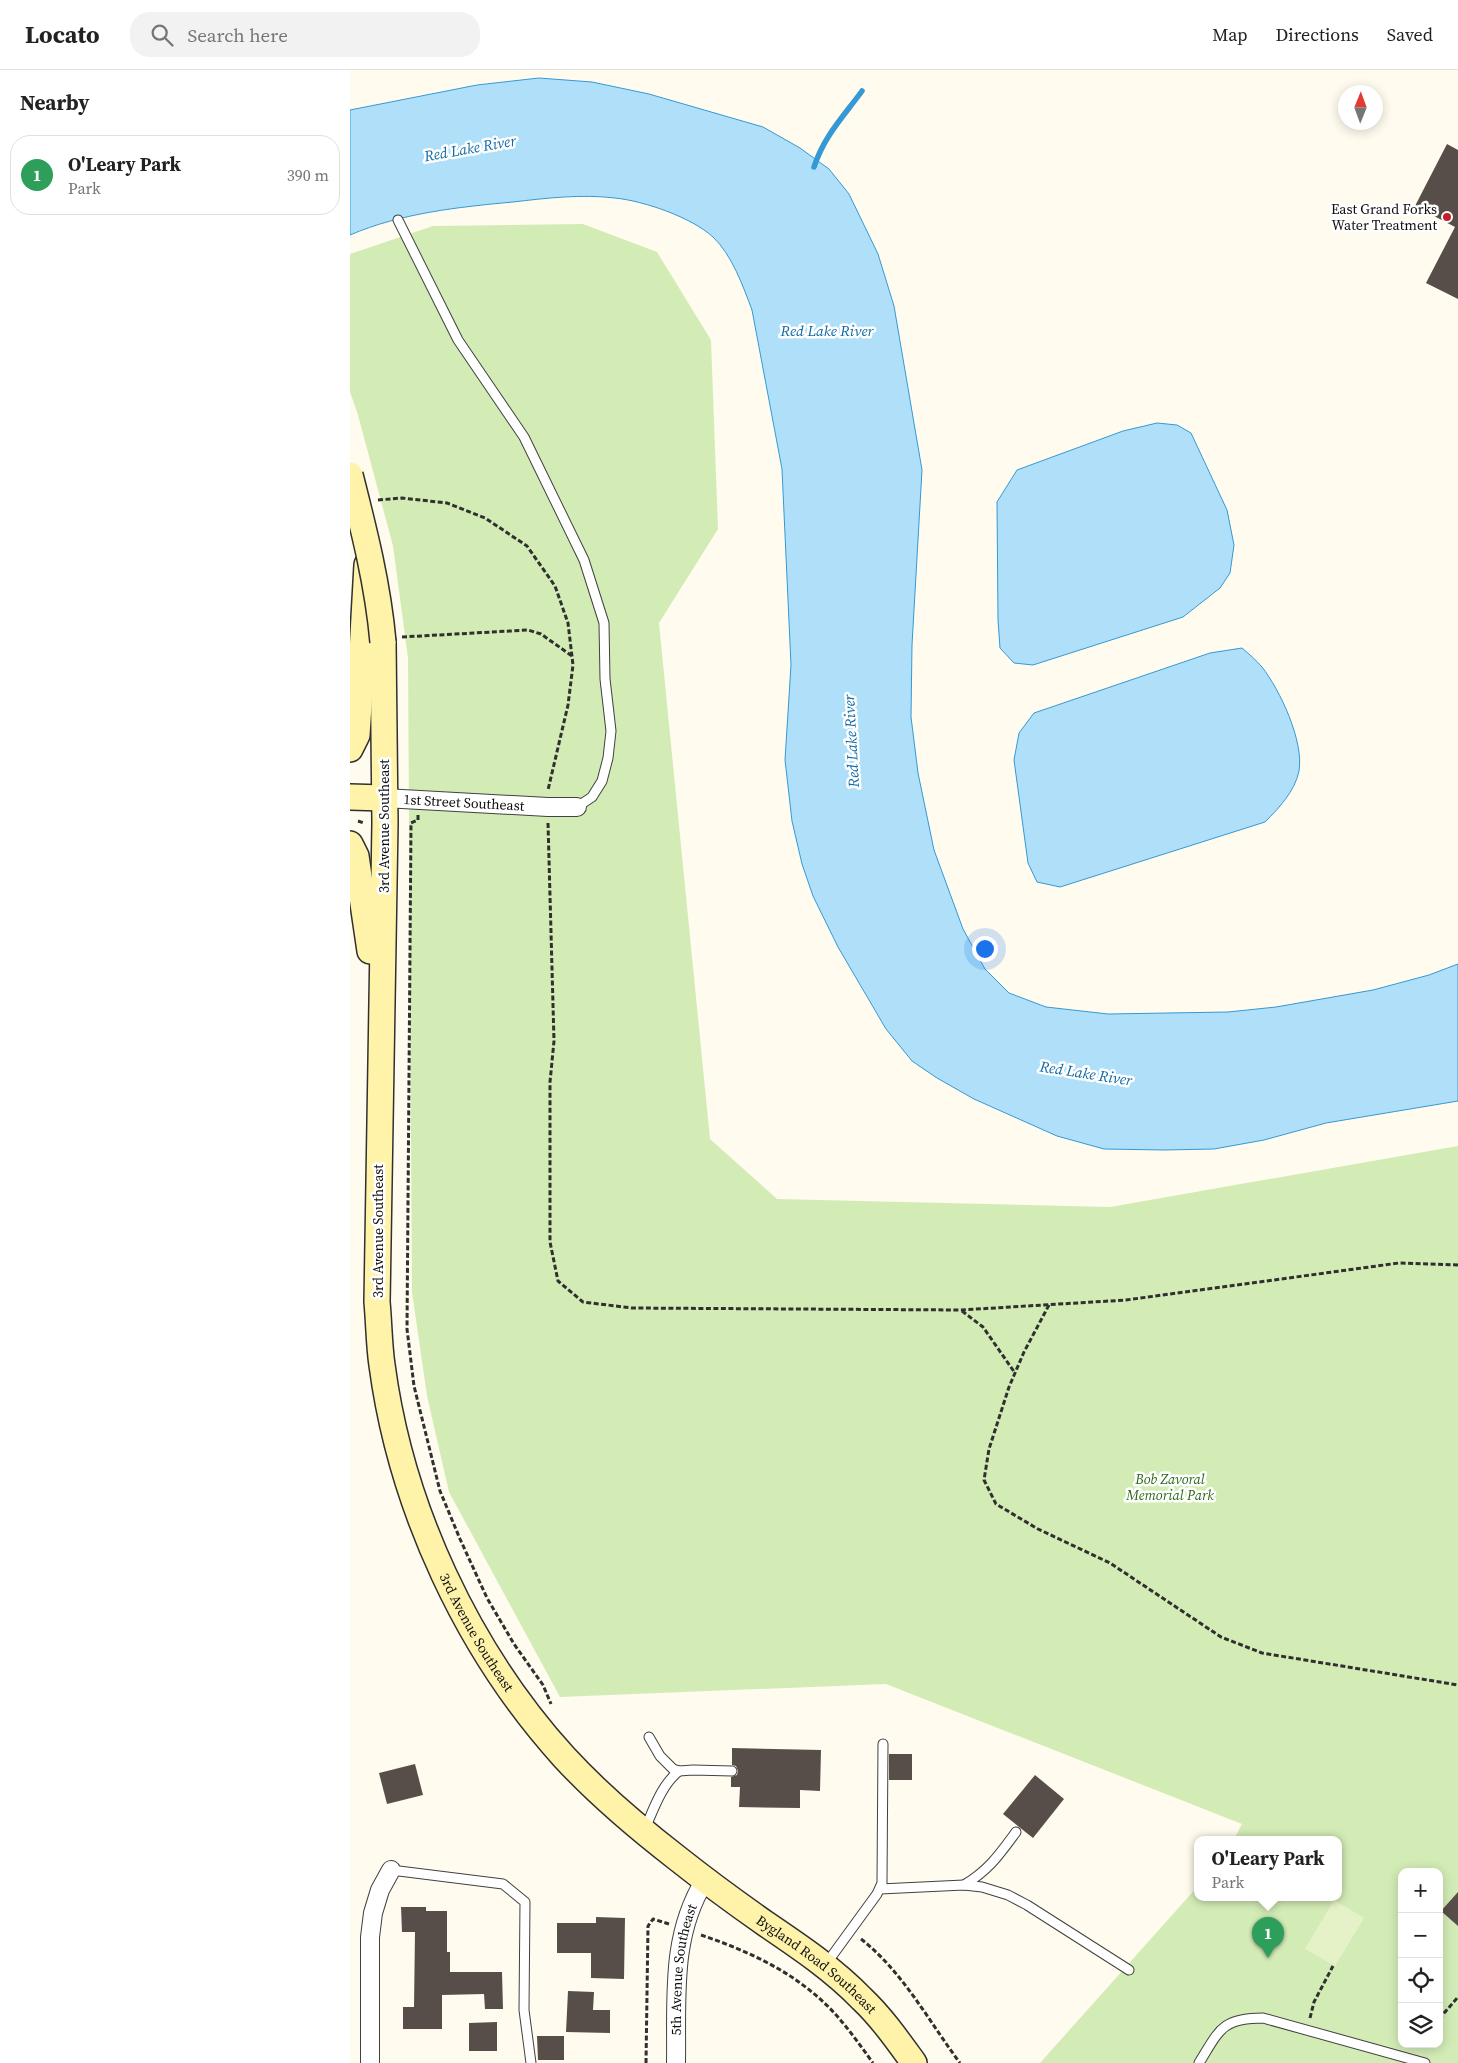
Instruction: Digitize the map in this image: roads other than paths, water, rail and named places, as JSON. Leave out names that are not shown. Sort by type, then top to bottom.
[{"type":"street","name":"3rd Avenue Southeast","points":[[350,475],[368,545],[381,617],[373,644],[384,798],[377,1302],[382,1366],[394,1426],[412,1492],[442,1572],[468,1622],[500,1673],[533,1720],[564,1757],[595,1788],[644,1831],[705,1880]]},
{"type":"street","points":[[350,749],[356,735],[373,644]]},
{"type":"street","name":"1st Street Southeast","points":[[355,806],[384,798],[577,807]]},
{"type":"street","points":[[352,835],[381,1034]]},
{"type":"street","points":[[370,2063],[370,1937],[373,1913],[380,1890],[391,1870]]},
{"type":"street","name":"5th Avenue Southeast","points":[[676,2063],[678,1968],[683,1929],[690,1908],[705,1880]]},
{"type":"street","name":"Bygland Road Southeast","points":[[705,1880],[825,1966],[862,1998],[881,2018],[914,2063]]},
{"type":"lane","points":[[398,220],[458,340],[524,437],[584,560],[604,623],[605,680],[611,731],[608,758],[602,781],[592,797],[577,807]]},
{"type":"lane","points":[[649,1737],[666,1764],[679,1771],[732,1771]]},
{"type":"lane","points":[[825,1966],[880,1889],[884,1870],[882,1744]]},
{"type":"lane","points":[[644,1831],[669,1780],[679,1771]]},
{"type":"lane","points":[[964,1885],[982,1874],[1016,1832]]},
{"type":"lane","points":[[391,1870],[503,1884],[525,1902],[524,2010],[531,2063]]},
{"type":"lane","points":[[880,1889],[964,1885],[982,1887],[1008,1895],[1027,1905],[1129,1970]]},
{"type":"lane","points":[[1198,2063],[1218,2033],[1232,2021],[1248,2018],[1263,2018],[1424,2063]]},
{"type":"water","name":"Red Lake River","points":[[539,78],[592,82],[649,94],[763,127],[800,148],[829,169],[849,194],[878,254],[894,306],[922,470],[912,645],[911,717],[918,773],[934,850],[963,929],[985,969],[1009,993],[1046,1007],[1108,1014],[1228,1012],[1276,1007],[1373,990],[1429,975],[1458,964],[1458,1101],[1326,1123],[1264,1140],[1214,1149],[1104,1149],[1057,1136],[974,1099],[912,1061],[886,1029],[838,947],[813,896],[802,864],[792,821],[785,760],[791,665],[782,469],[752,310],[736,271],[720,244],[704,230],[692,223],[653,206],[627,200],[577,196],[430,212],[389,221],[350,235],[350,110],[477,85]]},
{"type":"water","points":[[1157,423],[1177,425],[1191,433],[1227,510],[1234,545],[1230,573],[1220,588],[1183,617],[1033,665],[1014,663],[1000,648],[997,502],[1017,470],[1123,431]]},
{"type":"water","points":[[1242,648],[1262,667],[1276,689],[1289,716],[1298,745],[1300,759],[1297,778],[1286,799],[1276,811],[1265,822],[1060,887],[1037,882],[1028,863],[1014,760],[1019,733],[1034,713],[1210,653]]},
{"type":"waterway","points":[[814,167],[829,136],[862,91]]},
{"type":"place","name":"East Grand Forks Water Treatment","points":[[1447,217]]},
{"type":"place","name":"O'Leary Park","points":[[1268,1958]]},
{"type":"park label","name":"Bob Zavoral Memorial Park","points":[[1170,1488]]}]
